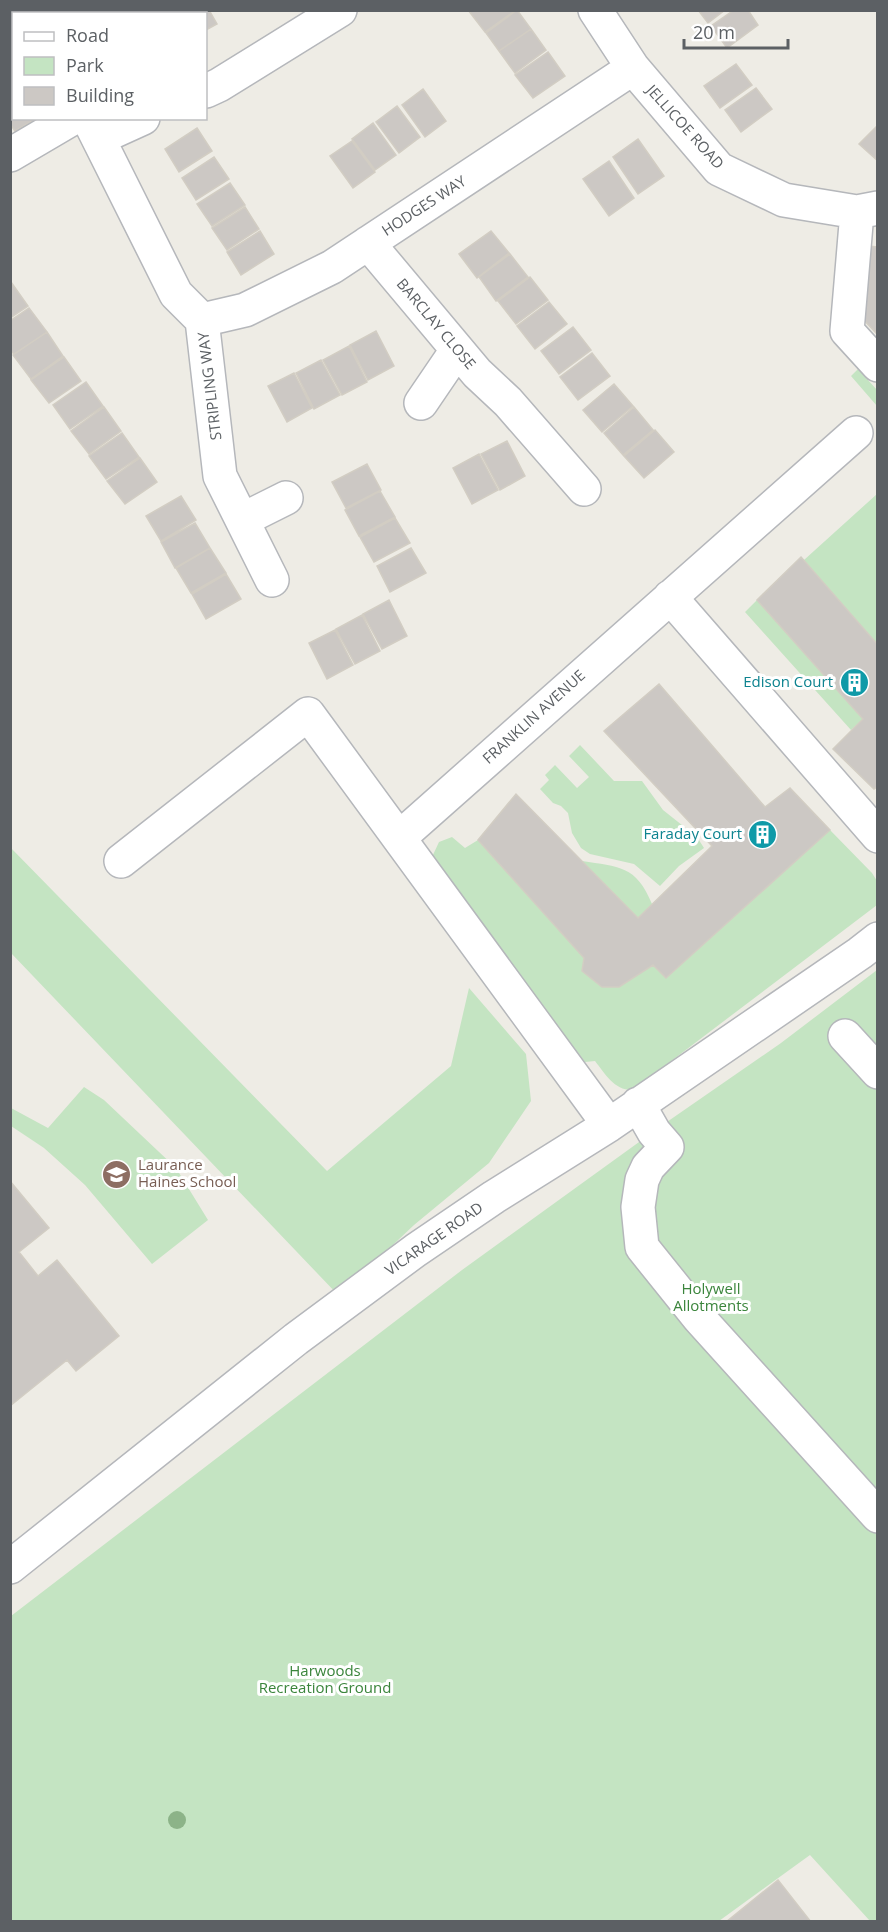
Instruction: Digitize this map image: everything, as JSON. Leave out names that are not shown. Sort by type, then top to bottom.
[{"type":"street","points":[[212,88],[340,10]]},
{"type":"street","name":"JELLICOE ROAD","points":[[595,10],[633,68],[719,169],[784,200],[867,210]]},
{"type":"street","name":"HODGES WAY","points":[[202,320],[245,310],[332,267],[633,68]]},
{"type":"street","points":[[10,154],[87,125],[127,120]]},
{"type":"street","name":"STRIPLING WAY","points":[[87,125],[176,294],[202,320],[220,476],[272,580]]},
{"type":"street","points":[[867,210],[847,331],[878,365]]},
{"type":"street","name":"BARCLAY CLOSE","points":[[368,243],[477,373],[508,402],[584,489]]},
{"type":"street","points":[[421,403],[457,350]]},
{"type":"street","name":"FRANKLIN AVENUE","points":[[399,838],[856,433]]},
{"type":"street","points":[[242,520],[286,498]]},
{"type":"street","points":[[670,597],[878,836]]},
{"type":"street","points":[[121,861],[308,714],[609,1125]]},
{"type":"street","name":"VICARAGE ROAD","points":[[10,1567],[296,1339],[416,1250],[494,1197],[609,1125],[878,939]]},
{"type":"street","points":[[845,1036],[878,1072]]},
{"type":"street","points":[[638,1104],[654,1132],[667,1147],[648,1167],[642,1180],[638,1207],[642,1247],[699,1318],[878,1516]]},
{"type":"green space","points":[[858,369],[877,390],[877,406],[851,376]]},
{"type":"green space","points":[[877,494],[877,645],[804,560]]},
{"type":"green space","points":[[757,600],[863,719],[851,730],[745,612]]},
{"type":"green space","points":[[580,745],[614,781],[642,781],[663,810],[697,837],[704,848],[679,866],[660,886],[634,864],[590,854],[581,848],[572,833],[568,813],[561,806],[553,803],[540,789],[549,780],[545,775],[555,765],[577,788],[589,777],[569,756]]},
{"type":"green space","points":[[830,830],[872,873],[877,881],[877,905],[633,1090],[616,1085],[595,1061],[585,1062],[434,870],[432,857],[439,842],[452,837],[465,848],[478,840],[584,958],[582,971],[602,987],[619,987],[653,965]]},
{"type":"green space","points":[[10,847],[327,1171],[451,1066],[469,988],[526,1054],[531,1101],[489,1163],[414,1225],[339,1296],[11,953]]},
{"type":"green space","points":[[582,861],[625,870],[640,882],[652,904],[638,918]]},
{"type":"green space","points":[[877,970],[877,1921],[870,1921],[810,1855],[719,1921],[11,1922],[11,1616],[462,1270],[664,1124],[781,1043]]},
{"type":"green space","points":[[84,1087],[104,1100],[176,1168],[208,1220],[152,1264],[85,1185],[44,1148],[11,1126],[11,1108],[48,1128]]},
{"type":"building","points":[[136,10],[209,10],[217,24],[207,29],[207,12],[134,12]]},
{"type":"building","points":[[468,10],[516,10],[485,32]]},
{"type":"building","points":[[517,10],[531,29],[499,51],[486,33]]},
{"type":"building","points":[[698,10],[725,10],[708,23]]},
{"type":"building","points":[[734,10],[748,10],[758,25],[727,48],[711,26]]},
{"type":"building","points":[[531,29],[546,50],[515,73],[499,51]]},
{"type":"building","points":[[548,52],[565,76],[533,98],[515,75]]},
{"type":"building","points":[[736,64],[752,85],[720,108],[704,86]]},
{"type":"building","points":[[12,79],[12,120],[34,120],[15,131],[10,124],[10,80]]},
{"type":"building","points":[[756,88],[772,109],[741,132],[725,110]]},
{"type":"building","points":[[423,89],[446,121],[425,137],[402,105]]},
{"type":"building","points":[[397,106],[420,137],[399,153],[376,122]]},
{"type":"building","points":[[373,123],[396,155],[375,170],[352,139]]},
{"type":"building","points":[[878,125],[878,161],[859,144]]},
{"type":"building","points":[[197,128],[212,151],[179,172],[165,149]]},
{"type":"building","points":[[638,139],[664,176],[638,194],[613,157]]},
{"type":"building","points":[[352,141],[375,172],[353,188],[330,156]]},
{"type":"building","points":[[214,157],[229,179],[196,200],[182,178]]},
{"type":"building","points":[[609,161],[634,198],[609,216],[583,179]]},
{"type":"building","points":[[230,183],[245,205],[212,226],[197,204]]},
{"type":"building","points":[[245,207],[259,229],[227,250],[212,228]]},
{"type":"building","points":[[260,231],[274,254],[241,275],[227,252]]},
{"type":"building","points":[[491,231],[509,253],[477,278],[459,254]]},
{"type":"building","points":[[867,246],[878,247],[878,335],[861,317]]},
{"type":"building","points":[[510,254],[528,277],[496,301],[479,277]]},
{"type":"building","points":[[530,277],[548,300],[516,324],[498,301]]},
{"type":"building","points":[[10,283],[28,306],[10,318]]},
{"type":"building","points":[[549,302],[567,324],[535,349],[517,326]]},
{"type":"building","points":[[29,308],[47,332],[14,354],[10,350],[10,321]]},
{"type":"building","points":[[573,327],[591,350],[559,374],[541,351]]},
{"type":"building","points":[[376,331],[394,366],[368,380],[350,345]]},
{"type":"building","points":[[47,332],[63,356],[31,379],[13,355]]},
{"type":"building","points":[[349,346],[367,382],[342,395],[323,360]]},
{"type":"building","points":[[592,353],[610,376],[578,400],[560,377]]},
{"type":"building","points":[[64,357],[81,381],[49,403],[31,380]]},
{"type":"building","points":[[321,360],[340,395],[314,409],[296,373]]},
{"type":"building","points":[[294,373],[312,408],[287,422],[268,386]]},
{"type":"building","points":[[86,382],[103,406],[70,429],[53,405]]},
{"type":"building","points":[[614,384],[633,406],[602,432],[583,410]]},
{"type":"building","points":[[104,407],[121,431],[89,454],[71,431]]},
{"type":"building","points":[[634,407],[653,430],[623,455],[604,433]]},
{"type":"building","points":[[655,430],[674,452],[644,478],[624,456]]},
{"type":"building","points":[[122,433],[139,457],[106,479],[89,456]]},
{"type":"building","points":[[507,441],[525,476],[500,490],[481,454]]},
{"type":"building","points":[[479,454],[498,490],[472,504],[453,468]]},
{"type":"building","points":[[140,458],[157,482],[125,504],[107,481]]},
{"type":"building","points":[[367,464],[381,490],[346,508],[332,482]]},
{"type":"building","points":[[380,491],[395,517],[359,536],[345,510]]},
{"type":"building","points":[[181,496],[196,520],[161,541],[146,516]]},
{"type":"building","points":[[395,518],[410,543],[374,562],[360,537]]},
{"type":"building","points":[[195,523],[210,548],[175,568],[161,542]]},
{"type":"building","points":[[210,548],[226,573],[191,593],[176,568]]},
{"type":"building","points":[[411,548],[426,573],[390,592],[377,566]]},
{"type":"building","name":"Edison Court","points":[[801,557],[878,645],[878,786],[874,789],[833,749],[863,719],[757,600]]},
{"type":"building","points":[[226,574],[241,599],[206,619],[192,594]]},
{"type":"building","points":[[389,600],[407,636],[382,649],[363,614]]},
{"type":"building","points":[[362,615],[380,651],[355,664],[336,629]]},
{"type":"building","points":[[335,630],[353,665],[327,679],[309,643]]},
{"type":"building","name":"Faraday Court","points":[[659,684],[765,807],[790,788],[830,830],[666,978],[653,965],[619,987],[602,987],[582,971],[584,958],[478,840],[516,794],[638,918],[712,846],[604,731]]},
{"type":"building","points":[[10,1181],[49,1228],[19,1252],[38,1276],[57,1260],[119,1336],[76,1371],[67,1360],[10,1406]]},
{"type":"building","points":[[778,1880],[811,1922],[726,1922]]},
{"type":"place","name":"Edison Court","points":[[854,682]]},
{"type":"place","name":"Faraday Court","points":[[763,834]]},
{"type":"place","name":"Laurance Haines School","points":[[117,1174]]},
{"type":"park label","name":"Holywell Allotments","points":[[711,1298]]},
{"type":"park label","name":"Harwoods Recreation Ground","points":[[325,1680]]}]
